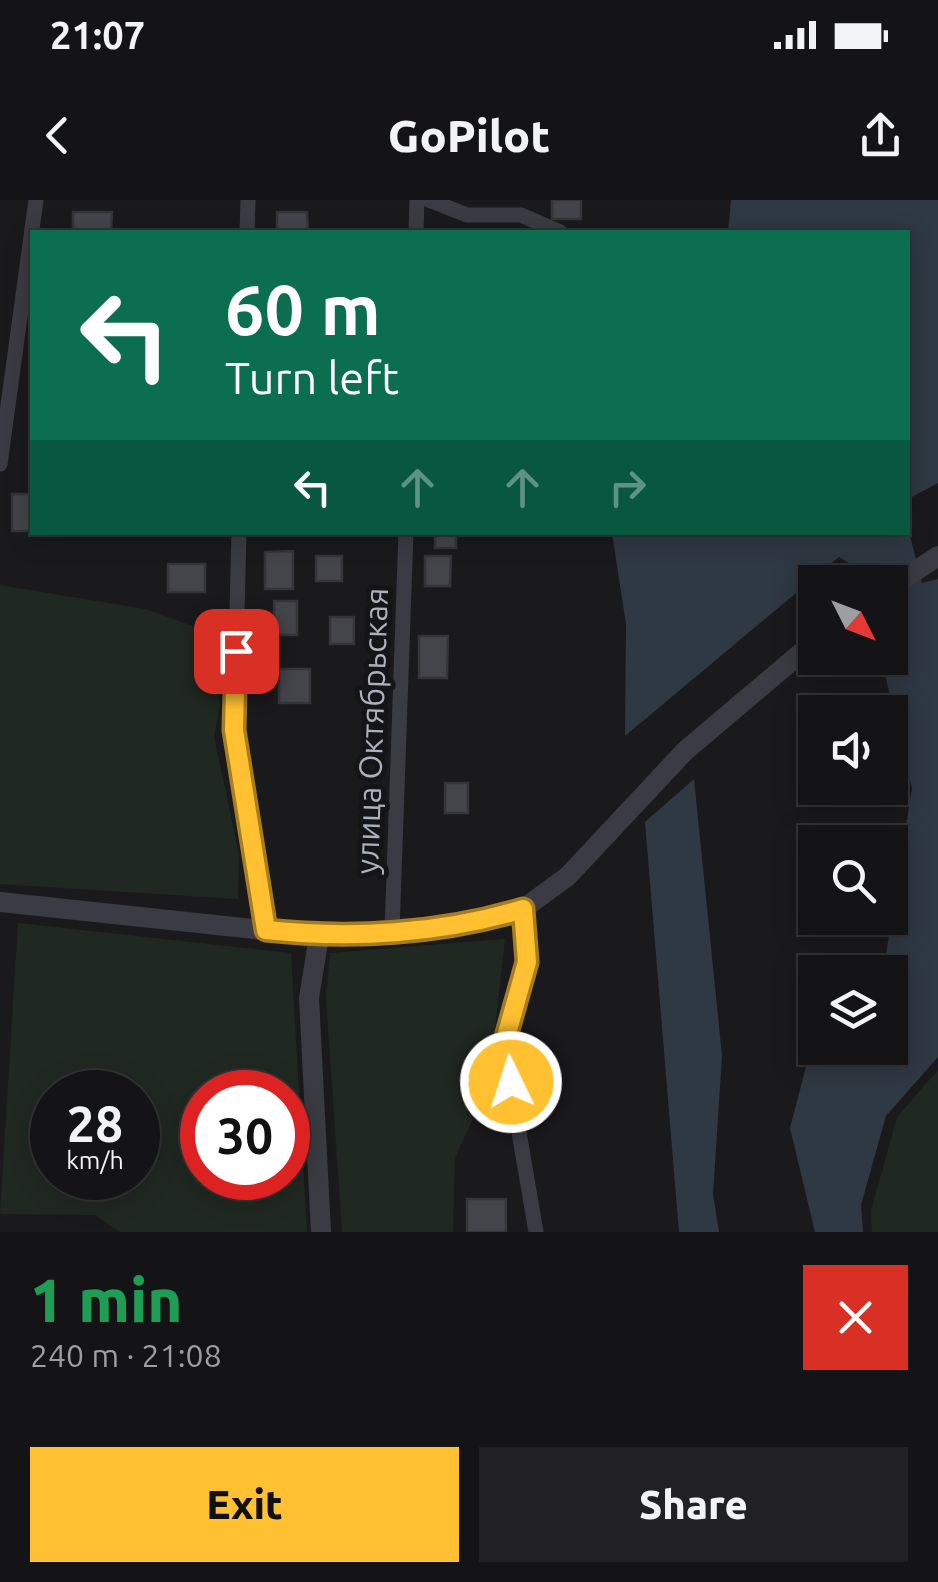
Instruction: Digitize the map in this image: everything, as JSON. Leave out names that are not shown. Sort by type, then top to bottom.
[{"type":"street","points":[[32,230],[36,200]]},
{"type":"street","points":[[248,200],[248,230]]},
{"type":"street","points":[[416,230],[417,200]]},
{"type":"street","points":[[428,200],[466,214],[521,208],[557,230]]},
{"type":"street","points":[[0,464],[30,244]]},
{"type":"street","points":[[239,535],[234,730],[266,930]]},
{"type":"street","name":"улица Октябрьская","points":[[392,932],[406,535]]},
{"type":"street","points":[[908,576],[938,556]]},
{"type":"street","points":[[0,902],[319,936],[481,922],[523,909],[568,876],[685,751],[798,655]]},
{"type":"street","points":[[523,909],[527,962],[504,1044],[536,1232]]},
{"type":"street","points":[[319,936],[309,998],[322,1232]]},
{"type":"shaded area","points":[[731,200],[938,200],[938,483],[910,498],[910,230],[728,230]]},
{"type":"shaded area","points":[[612,535],[910,535],[922,583],[938,579],[938,1057],[886,1116],[861,1205],[863,1232],[815,1232],[790,1128],[806,1065],[908,1065],[908,955],[886,955],[889,935],[908,935],[906,825],[912,788],[908,771],[908,695],[890,695],[885,675],[908,675],[908,565],[852,565],[839,557],[829,565],[798,565],[798,591],[625,736],[626,624]]},
{"type":"shaded area","points":[[0,585],[145,609],[215,634],[220,704],[214,737],[239,854],[238,899],[0,884]]},
{"type":"shaded area","points":[[694,779],[722,1056],[713,1194],[719,1232],[679,1232],[645,822]]},
{"type":"shaded area","points":[[18,923],[291,953],[298,1070],[180,1070],[180,1200],[305,1200],[307,1232],[120,1232],[95,1215],[0,1214]]},
{"type":"shaded area","points":[[505,939],[489,1083],[455,1158],[453,1232],[342,1232],[326,998],[330,953]]},
{"type":"shaded area","points":[[938,1070],[938,1232],[872,1232],[871,1211],[897,1117]]},
{"type":"building","points":[[552,200],[581,200],[581,219],[552,219]]},
{"type":"building","points":[[73,212],[112,212],[111,230],[73,230]]},
{"type":"building","points":[[277,212],[307,212],[308,230],[277,230]]},
{"type":"building","points":[[12,494],[30,494],[30,531],[12,531]]},
{"type":"building","points":[[435,535],[456,535],[456,548],[435,548]]},
{"type":"building","points":[[293,551],[293,589],[265,589],[265,552]]},
{"type":"building","points":[[316,556],[342,556],[342,581],[316,581]]},
{"type":"building","points":[[425,556],[451,556],[450,586],[425,586]]},
{"type":"building","points":[[168,564],[205,564],[205,592],[168,592]]},
{"type":"building","points":[[274,601],[297,601],[297,635],[274,635]]},
{"type":"building","points":[[330,617],[354,617],[354,644],[330,644]]},
{"type":"building","points":[[419,636],[448,636],[447,678],[419,678]]},
{"type":"building","points":[[279,669],[310,669],[310,703],[279,703]]},
{"type":"building","points":[[445,783],[468,783],[468,813],[445,813]]},
{"type":"building","points":[[467,1199],[506,1199],[506,1232],[467,1232]]},
{"type":"route","points":[[236,651],[234,730],[266,930],[319,936],[392,932],[481,922],[523,909],[527,962],[504,1044],[511,1082]]}]
